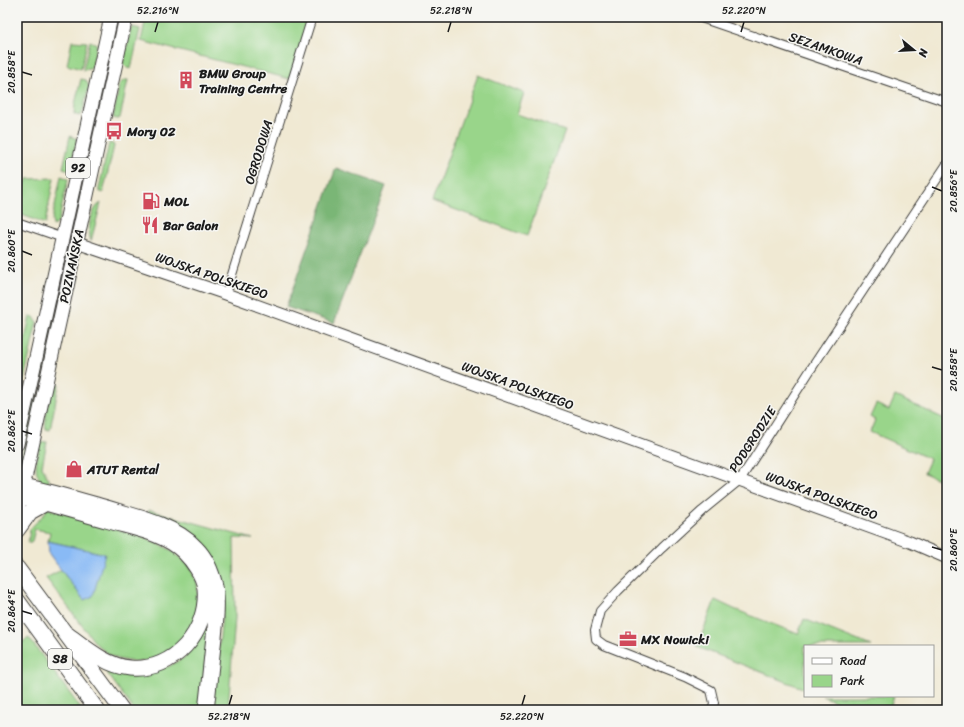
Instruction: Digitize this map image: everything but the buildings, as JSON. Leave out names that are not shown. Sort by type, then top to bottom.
[{"type":"highway","points":[[20,490],[46,503],[146,532],[168,541],[183,551],[194,564],[200,574],[205,588],[202,617],[197,630],[185,648],[173,658],[160,664],[145,668],[130,668],[113,664],[98,656],[67,634]]},
{"type":"highway","points":[[20,490],[49,491],[150,522],[185,538],[196,547],[203,557],[213,578],[216,596],[216,620],[206,710]]},
{"type":"highway","points":[[17,530],[30,512],[46,503]]},
{"type":"highway","name":"S8","points":[[17,568],[122,710]]},
{"type":"highway","name":"S8","points":[[20,604],[98,710]]},
{"type":"main road","name":"POZNAŃSKA","points":[[17,444],[111,17]]},
{"type":"main road","name":"POZNAŃSKA","points":[[17,515],[20,490],[126,17]]},
{"type":"street","name":"OGRODOWA","points":[[226,294],[312,17]]},
{"type":"street","name":"SEZAMKOWA","points":[[698,17],[947,102]]},
{"type":"street","name":"PODGRODZIE","points":[[712,710],[714,703],[711,690],[685,677],[604,645],[596,639],[595,630],[600,611],[662,548],[702,511],[740,480],[811,369],[947,164]]},
{"type":"street","points":[[17,222],[63,238]]},
{"type":"street","name":"WOJSKA POLSKIEGO","points":[[76,243],[226,294],[910,542],[947,558]]},
{"type":"green space","points":[[116,17],[121,17],[86,176],[81,175]]},
{"type":"green space","points":[[146,17],[310,17],[290,79],[141,41]]},
{"type":"green space","points":[[133,27],[140,29],[131,69],[127,68],[123,64],[131,28]]},
{"type":"green space","points":[[72,41],[87,42],[81,69],[67,65]]},
{"type":"green space","points":[[90,41],[97,44],[92,67],[90,69],[83,70]]},
{"type":"green space","points":[[478,75],[524,93],[517,114],[565,131],[527,236],[432,201]]},
{"type":"green space","points":[[81,79],[86,80],[89,87],[82,114],[79,116],[74,114]]},
{"type":"green space","points":[[128,80],[120,118],[113,118],[119,86],[120,83]]},
{"type":"green space","points":[[70,136],[77,139],[70,170],[63,168]]},
{"type":"green space","points":[[109,143],[113,144],[114,146],[103,193],[99,191],[99,188]]},
{"type":"green space","points":[[336,168],[386,186],[334,323],[286,307]]},
{"type":"green space","points":[[61,176],[67,178],[68,180],[58,223],[53,226],[52,220]]},
{"type":"green space","points":[[54,178],[45,224],[17,213],[27,179]]},
{"type":"green space","points":[[101,203],[91,241],[89,232],[90,220],[94,210]]},
{"type":"green space","points":[[60,269],[65,270],[21,470],[20,465],[44,355]]},
{"type":"green space","points":[[30,316],[34,317],[37,322],[17,410],[17,376]]},
{"type":"green space","points":[[59,384],[50,430],[46,429],[47,408],[52,391]]},
{"type":"green space","points":[[895,396],[947,420],[947,483],[924,473],[930,459],[870,432],[875,420],[870,417],[876,404],[889,410]]},
{"type":"green space","points":[[43,442],[47,442],[42,466],[49,481],[48,485],[38,476],[36,467],[40,445]]},
{"type":"green space","points":[[47,508],[146,538],[171,550],[189,566],[197,582],[199,613],[183,643],[151,661],[134,662],[118,659],[108,654],[96,644],[46,578],[61,570],[84,600],[105,554],[48,541],[50,532],[35,529],[31,543],[28,543],[30,529],[45,513]]},
{"type":"green space","points":[[149,510],[253,539],[234,538],[235,618],[228,710],[212,710],[223,608],[148,513]]},
{"type":"green space","points":[[715,600],[798,634],[804,619],[869,645],[804,645],[804,689],[697,647]]},
{"type":"green space","points":[[209,612],[202,710],[134,710],[99,662],[168,667],[185,657],[203,632]]},
{"type":"green space","points":[[29,638],[82,710],[17,710],[17,641],[19,644]]},
{"type":"green space","points":[[824,697],[894,697],[889,710],[857,710]]},
{"type":"water","points":[[48,541],[105,554],[93,596],[84,600],[49,554]]},
{"type":"place","name":"BMW Group Training Centre","points":[[186,80]]},
{"type":"place","name":"Mory 02","points":[[114,131]]},
{"type":"place","name":"MOL","points":[[151,201]]},
{"type":"place","name":"Bar Galon","points":[[150,225]]},
{"type":"place","name":"ATUT Rental","points":[[74,469]]},
{"type":"place","name":"MX Nowicki","points":[[628,639]]}]
